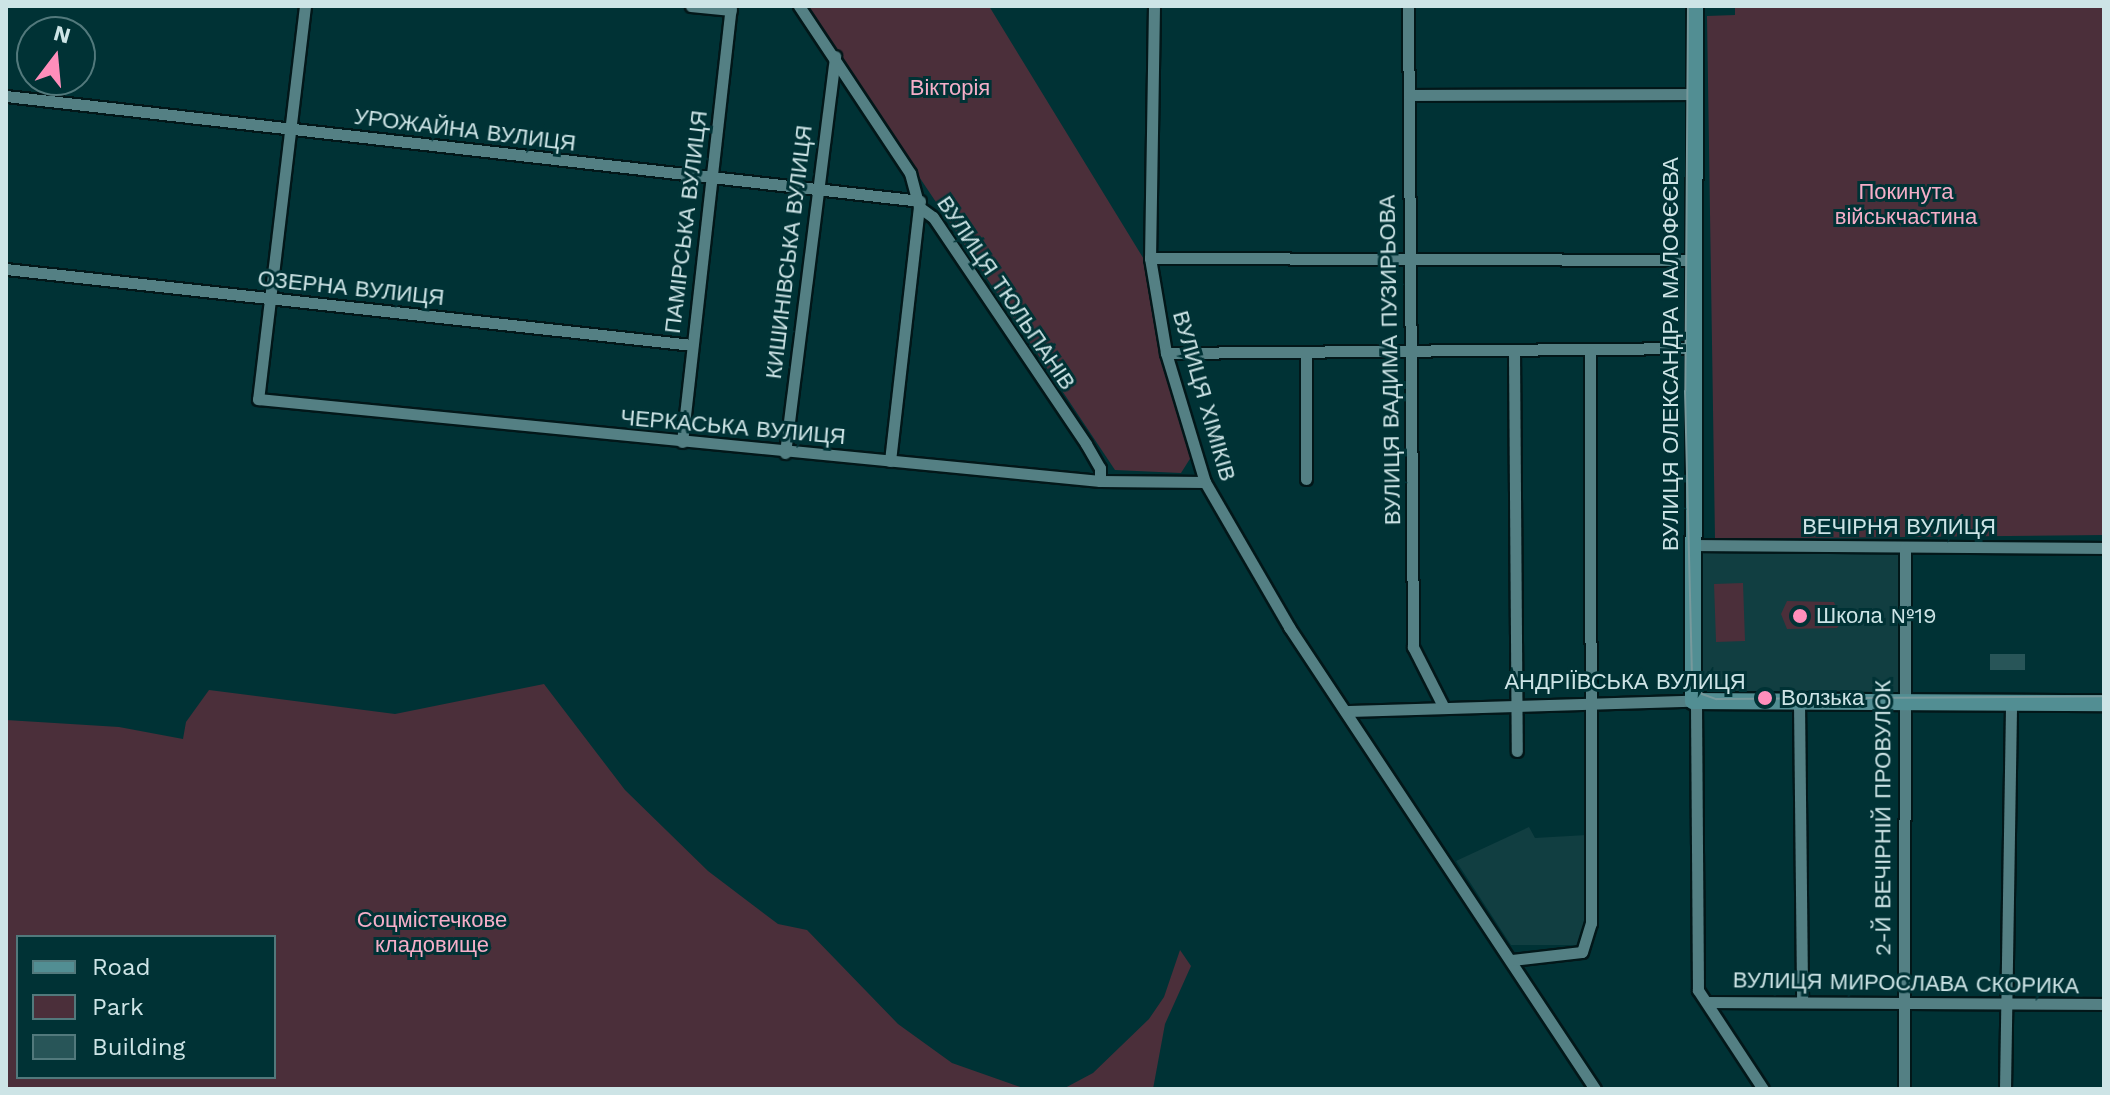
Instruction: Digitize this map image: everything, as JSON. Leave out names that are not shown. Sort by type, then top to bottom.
[{"type":"street","points":[[268,299],[305,6]]},
{"type":"street","points":[[691,6],[731,8]]},
{"type":"street","name":"ВУЛИЦЯ ТЮЛЬПАНІВ","points":[[799,6],[910,173],[920,204],[933,217],[1086,444],[1100,468],[1100,481]]},
{"type":"street","name":"ВУЛИЦЯ ХІМІКІВ","points":[[1154,6],[1150,258],[1166,353],[1205,482],[1252,568],[1595,1089]]},
{"type":"street","name":"ВУЛИЦЯ ВАДИМА ПУЗИРЬОВА","points":[[1408,6],[1413,647],[1443,706]]},
{"type":"street","name":"ВУЛИЦЯ ОЛЕКСАНДРА МАЛОФЄЄВА","points":[[1695,6],[1691,260],[1698,990],[1709,1002],[1763,1089]]},
{"type":"street","name":"ПАМІРСЬКА ВУЛИЦЯ","points":[[682,442],[731,8]]},
{"type":"street","name":"КИШИНІВСЬКА ВУЛИЦЯ","points":[[785,453],[835,56]]},
{"type":"street","points":[[1409,95],[1694,94]]},
{"type":"street","name":"УРОЖАЙНА ВУЛИЦЯ","points":[[6,96],[816,188],[920,204]]},
{"type":"street","points":[[890,461],[920,204]]},
{"type":"street","points":[[1150,258],[1691,260]]},
{"type":"street","name":"ОЗЕРНА ВУЛИЦЯ","points":[[6,269],[692,345]]},
{"type":"street","name":"ЧЕРКАСЬКА ВУЛИЦЯ","points":[[268,299],[258,399],[785,453],[1100,481],[1205,482]]},
{"type":"street","points":[[1166,353],[1306,355],[1693,348]]},
{"type":"street","points":[[1512,960],[1573,954],[1587,945],[1591,704],[1590,351]]},
{"type":"street","points":[[1514,352],[1517,751]]},
{"type":"street","points":[[1306,355],[1306,479]]},
{"type":"street","name":"ВЕЧІРНЯ ВУЛИЦЯ","points":[[1694,545],[2104,548]]},
{"type":"street","name":"2-Й ВЕЧІРНІЙ ПРОВУЛОК","points":[[1904,1089],[1905,547]]},
{"type":"street","name":"АНДРІЇВСЬКА ВУЛИЦЯ","points":[[1346,711],[1517,704],[1903,700],[2104,703]]},
{"type":"street","points":[[2005,1089],[2011,701]]},
{"type":"street","points":[[1799,702],[1802,997]]},
{"type":"street","name":"ВУЛИЦЯ МИРОСЛАВА СКОРИКА","points":[[1709,1002],[1802,997],[1903,1006],[2104,1004]]},
{"type":"shaded area","name":"Школа №19","points":[[1901,552],[1900,695],[1705,690],[1699,678],[1699,553]]},
{"type":"shaded area","points":[[1529,827],[1535,838],[1587,835],[1584,945],[1511,945],[1456,861]]},
{"type":"green space","name":"Вікторія","points":[[805,6],[989,6],[1145,261],[1155,326],[1193,454],[1181,473],[1115,470]]},
{"type":"green space","name":"Покинута військчастина","points":[[1735,6],[2104,6],[2104,535],[1715,539],[1707,16],[1735,15]]},
{"type":"green space","points":[[1743,583],[1745,641],[1716,642],[1714,584]]},
{"type":"green space","points":[[1787,601],[1834,602],[1842,622],[1837,628],[1787,629],[1781,614]]},
{"type":"green space","name":"Соцмістечкове кладовище","points":[[544,684],[625,790],[708,871],[778,924],[807,930],[898,1024],[952,1063],[1026,1089],[6,1089],[6,720],[119,727],[183,739],[186,722],[209,690],[395,714]]},
{"type":"green space","points":[[1180,950],[1191,966],[1165,1024],[1153,1089],[1063,1089],[1093,1073],[1149,1019],[1164,997]]},
{"type":"building","points":[[1990,654],[2025,654],[2025,670],[1990,670]]},
{"type":"tram line","points":[[1688,6],[1685,391],[1692,679],[1702,694],[1716,699],[2104,696]]},
{"type":"place","name":"Школа №19","points":[[1800,616]]},
{"type":"place","name":"Волзька","points":[[1765,698]]}]
